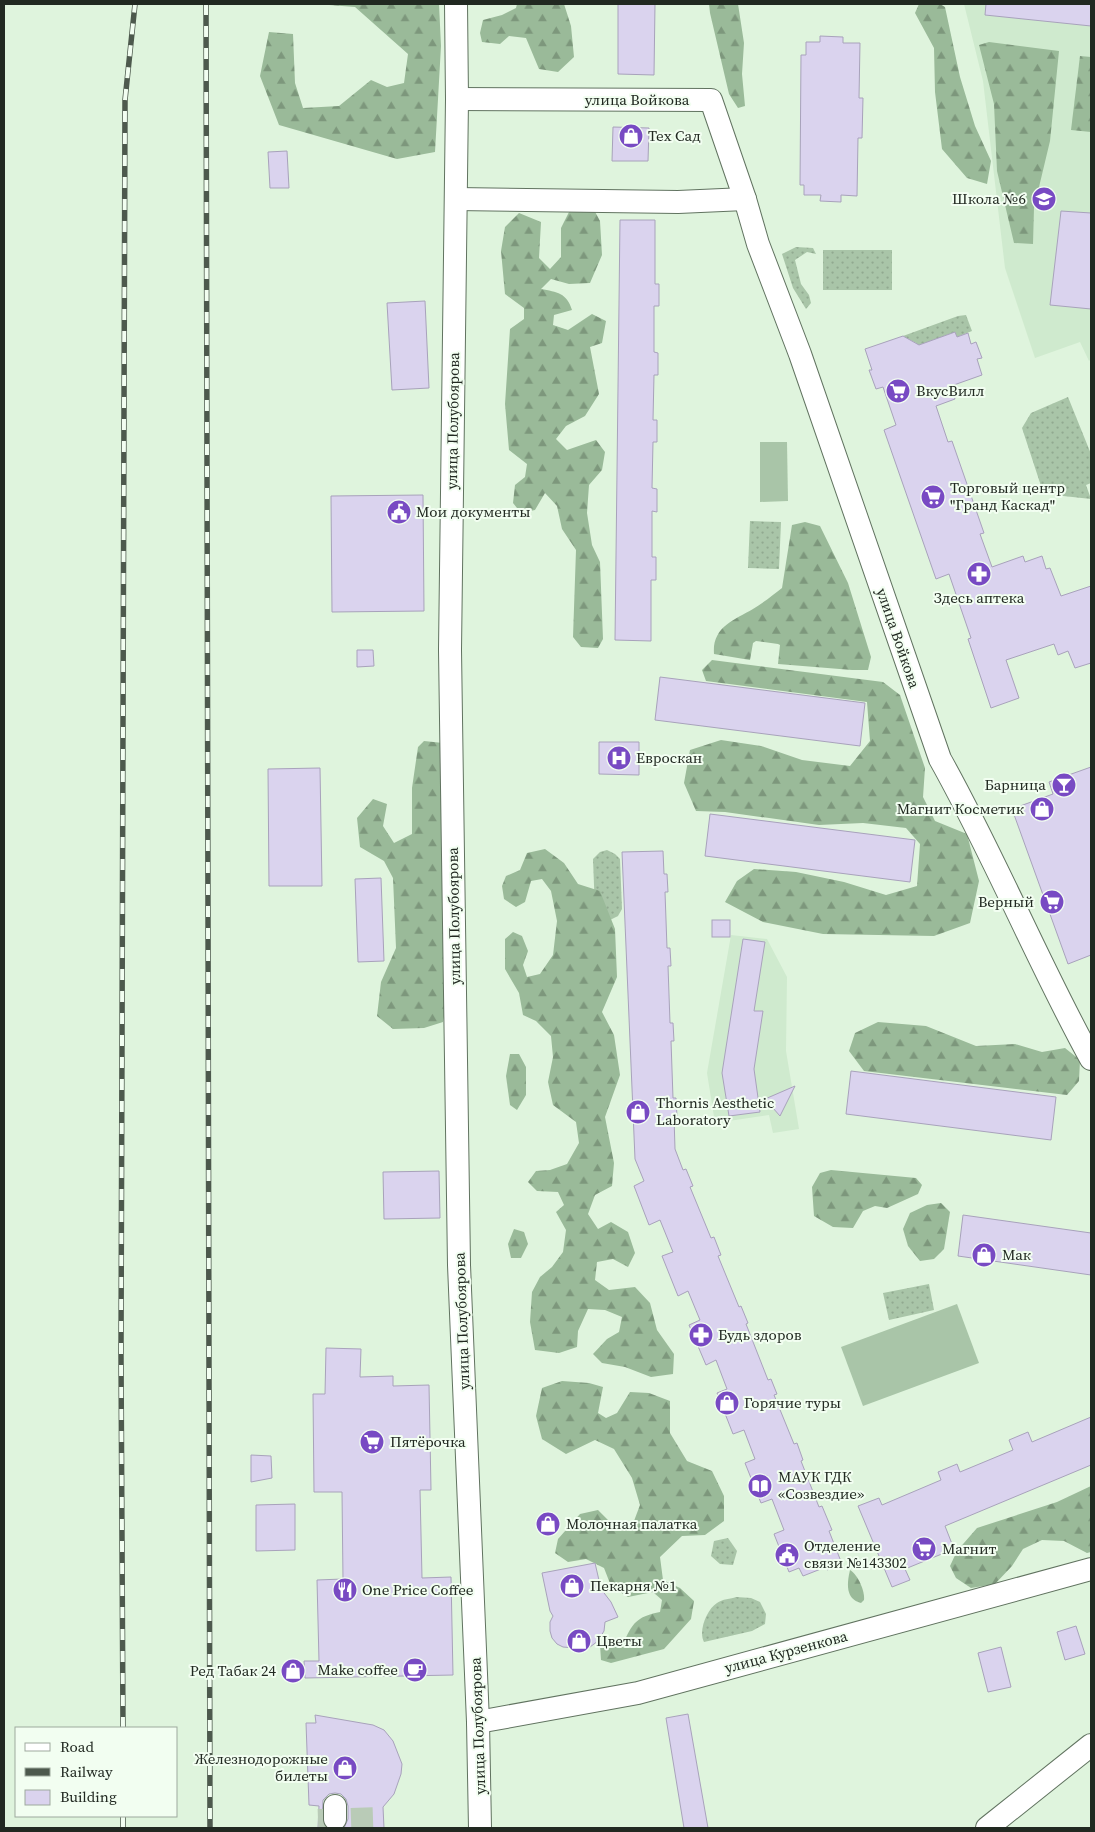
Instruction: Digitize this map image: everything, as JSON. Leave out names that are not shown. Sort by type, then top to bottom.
[{"type":"street","name":"улица Полубоярова","points":[[456,4],[457,99],[450,650],[458,1226],[478,1722],[480,1828]]},
{"type":"street","name":"улица Войкова","points":[[457,99],[711,100],[745,199],[758,244],[800,354],[940,759],[964,802],[1070,1021],[1091,1059]]},
{"type":"street","points":[[456,199],[678,202],[745,199]]},
{"type":"street","name":"улица Курзенкова","points":[[478,1722],[638,1693],[1091,1569]]},
{"type":"street","points":[[987,1828],[1091,1745]]},
{"type":"shaded area","name":"Школа №6","points":[[964,4],[1091,4],[1091,359],[1089,361],[1080,342],[1035,358],[1005,268],[983,81]]},
{"type":"shaded area","points":[[796,247],[813,248],[816,254],[807,252],[795,260],[801,284],[809,295],[811,303],[806,309],[793,288],[782,254]]},
{"type":"shaded area","points":[[823,250],[892,250],[892,290],[823,290]]},
{"type":"shaded area","points":[[966,315],[972,331],[957,337],[955,332],[917,346],[916,343],[903,336],[958,316]]},
{"type":"shaded area","points":[[1068,397],[1091,454],[1091,483],[1086,485],[1091,499],[1054,495],[1041,486],[1022,428],[1031,413]]},
{"type":"shaded area","points":[[760,442],[787,442],[788,501],[760,502]]},
{"type":"shaded area","points":[[750,521],[781,522],[779,569],[748,568]]},
{"type":"shaded area","points":[[607,850],[620,859],[622,909],[618,916],[610,920],[595,911],[593,859],[600,852]]},
{"type":"shaded area","points":[[731,935],[767,939],[787,977],[786,1051],[799,1129],[773,1133],[769,1115],[715,1123],[707,1073]]},
{"type":"shaded area","points":[[929,1284],[934,1310],[889,1320],[883,1293]]},
{"type":"shaded area","points":[[957,1304],[979,1363],[863,1406],[841,1347]]},
{"type":"shaded area","points":[[728,1538],[737,1551],[733,1565],[720,1564],[711,1556],[714,1541]]},
{"type":"shaded area","points":[[736,1597],[751,1598],[760,1602],[766,1614],[765,1624],[752,1631],[704,1642],[702,1637],[703,1626],[710,1610],[719,1602]]},
{"type":"green space","points":[[316,4],[439,4],[441,46],[435,152],[397,159],[279,125],[260,76],[269,32],[293,34],[295,83],[303,108],[339,106],[371,80],[387,87],[404,83],[408,54],[355,7]]},
{"type":"green space","points":[[517,4],[564,4],[571,26],[574,57],[558,72],[539,69],[526,38],[509,36],[500,44],[482,42],[480,33],[483,20],[502,15],[516,8]]},
{"type":"green space","points":[[709,4],[738,4],[744,43],[742,74],[745,106],[738,108],[729,94]]},
{"type":"green space","points":[[919,4],[940,4],[945,7],[960,77],[975,126],[991,161],[987,184],[967,178],[942,149],[935,92],[934,48],[915,13]]},
{"type":"green space","points":[[989,42],[1059,51],[1050,141],[1034,208],[1033,244],[1014,243],[997,171],[994,104],[979,45]]},
{"type":"green space","points":[[1080,56],[1091,57],[1091,132],[1071,130]]},
{"type":"green space","points":[[571,208],[593,208],[600,221],[602,255],[590,283],[569,284],[551,279],[541,289],[561,294],[570,304],[572,310],[554,315],[553,325],[568,330],[592,314],[606,321],[602,343],[590,347],[599,394],[585,416],[566,426],[556,439],[567,450],[596,440],[605,452],[602,470],[589,485],[587,513],[592,545],[600,562],[603,639],[598,648],[581,647],[573,637],[576,550],[562,529],[557,506],[545,493],[535,510],[521,513],[513,503],[515,485],[525,477],[527,464],[509,450],[505,404],[510,329],[524,319],[524,308],[505,294],[501,251],[505,227],[519,213],[541,222],[539,258],[550,269],[561,257],[561,228]]},
{"type":"green space","points":[[805,522],[820,526],[848,583],[871,657],[868,670],[778,664],[780,645],[756,641],[753,643],[750,660],[714,654],[714,645],[720,631],[782,588],[792,525]]},
{"type":"green space","points":[[712,660],[883,682],[900,695],[925,768],[923,797],[935,821],[967,834],[979,881],[970,923],[934,936],[823,934],[763,922],[725,902],[737,881],[754,869],[796,872],[844,882],[886,895],[917,886],[920,844],[906,828],[863,823],[819,825],[725,812],[696,811],[684,783],[690,750],[721,740],[761,746],[802,760],[850,766],[870,741],[867,702],[706,681],[702,670]]},
{"type":"green space","points":[[424,741],[443,743],[450,986],[443,1022],[424,1028],[393,1029],[377,1016],[381,982],[396,948],[393,878],[384,861],[360,847],[357,818],[373,799],[387,804],[383,826],[394,843],[412,834],[412,788],[418,747]]},
{"type":"green space","points":[[545,849],[564,863],[578,884],[600,891],[615,929],[617,977],[602,1012],[614,1035],[620,1075],[605,1117],[614,1163],[612,1186],[595,1195],[588,1214],[598,1229],[611,1222],[628,1232],[635,1253],[628,1267],[613,1259],[597,1262],[595,1280],[609,1290],[635,1287],[650,1303],[657,1330],[674,1354],[673,1374],[651,1377],[625,1367],[602,1363],[593,1354],[607,1339],[619,1332],[622,1317],[605,1310],[588,1309],[578,1331],[577,1347],[559,1353],[535,1350],[530,1322],[532,1292],[540,1277],[552,1267],[563,1252],[566,1230],[556,1212],[564,1205],[558,1192],[537,1191],[528,1182],[536,1171],[550,1170],[567,1164],[579,1143],[576,1122],[553,1105],[548,1082],[553,1057],[551,1036],[536,1021],[523,1015],[519,993],[505,969],[505,939],[513,932],[522,936],[528,951],[523,965],[527,977],[540,974],[553,955],[557,921],[551,891],[542,879],[531,881],[525,902],[516,907],[504,899],[502,886],[506,876],[520,870],[527,853]]},
{"type":"green space","points":[[878,1022],[926,1026],[976,1046],[1015,1044],[1042,1052],[1065,1048],[1080,1060],[1079,1081],[1067,1095],[864,1071],[849,1051],[855,1033]]},
{"type":"green space","points":[[510,1054],[519,1054],[526,1067],[526,1095],[517,1110],[510,1105],[506,1076]]},
{"type":"green space","points":[[831,1170],[916,1178],[922,1185],[918,1194],[887,1208],[875,1206],[863,1211],[853,1228],[833,1227],[814,1216],[812,1187],[820,1173]]},
{"type":"green space","points":[[941,1203],[950,1212],[944,1249],[934,1259],[920,1261],[908,1246],[903,1229],[910,1213],[927,1205]]},
{"type":"green space","points":[[514,1229],[524,1232],[528,1244],[521,1258],[511,1258],[508,1244]]},
{"type":"green space","points":[[562,1381],[589,1383],[603,1387],[598,1413],[606,1418],[617,1413],[630,1392],[649,1393],[670,1401],[670,1433],[687,1461],[712,1471],[724,1496],[724,1521],[705,1535],[682,1536],[660,1557],[663,1580],[680,1588],[694,1601],[691,1619],[664,1649],[611,1663],[601,1660],[600,1645],[611,1638],[625,1640],[631,1628],[638,1620],[647,1615],[660,1612],[662,1600],[653,1592],[628,1597],[611,1586],[604,1568],[586,1559],[568,1562],[555,1553],[558,1539],[580,1514],[598,1510],[613,1525],[631,1529],[640,1505],[632,1478],[614,1449],[595,1440],[566,1454],[542,1439],[536,1416],[542,1388]]},
{"type":"green space","points":[[1091,1486],[1091,1552],[1087,1553],[1064,1541],[1042,1540],[1023,1549],[1012,1566],[995,1584],[971,1588],[956,1578],[950,1566],[957,1551],[977,1528],[1057,1502]]},
{"type":"green space","points":[[850,1570],[858,1579],[862,1588],[864,1600],[861,1603],[852,1598],[848,1590]]},
{"type":"building","points":[[618,4],[655,4],[654,75],[618,74]]},
{"type":"building","points":[[986,4],[1091,4],[1091,26],[985,15]]},
{"type":"building","points":[[820,36],[843,37],[843,43],[860,43],[859,98],[863,98],[862,138],[858,138],[857,196],[841,195],[841,202],[820,201],[821,195],[804,195],[804,185],[800,185],[801,55],[806,55],[806,42],[820,42]]},
{"type":"building","name":"Тех Сад","points":[[613,127],[649,128],[648,161],[612,161]]},
{"type":"building","points":[[287,151],[289,188],[270,188],[268,152]]},
{"type":"building","points":[[1061,211],[1091,213],[1091,309],[1050,305]]},
{"type":"building","points":[[620,220],[655,220],[655,284],[659,284],[659,306],[654,306],[654,352],[658,353],[658,375],[654,375],[653,420],[657,420],[657,442],[653,442],[652,488],[657,489],[657,512],[652,511],[652,557],[656,557],[656,580],[651,580],[651,641],[615,640]]},
{"type":"building","points":[[425,301],[429,388],[392,390],[387,303]]},
{"type":"building","points":[[955,332],[957,337],[968,333],[971,344],[976,342],[982,358],[977,359],[982,375],[951,386],[955,399],[936,406],[948,442],[952,441],[984,533],[980,534],[992,567],[1023,556],[1025,562],[1042,556],[1046,569],[1050,568],[1061,596],[1091,586],[1091,663],[1075,668],[1068,651],[1058,655],[1054,644],[1006,660],[1019,698],[991,708],[968,639],[971,638],[949,574],[936,579],[884,430],[896,425],[883,387],[876,389],[869,370],[872,370],[865,349],[903,336],[919,345]]},
{"type":"building","points":[[423,495],[424,611],[332,612],[331,496]]},
{"type":"building","points":[[357,650],[373,650],[374,666],[357,667]]},
{"type":"building","points":[[660,677],[865,703],[860,746],[655,720]]},
{"type":"building","name":"Евроскан","points":[[599,742],[639,742],[639,775],[599,774]]},
{"type":"building","points":[[1091,767],[1091,955],[1068,964],[1012,809],[1053,794],[1049,782]]},
{"type":"building","points":[[320,768],[322,886],[269,886],[268,769]]},
{"type":"building","points":[[710,814],[915,840],[910,882],[705,856]]},
{"type":"building","points":[[663,851],[664,874],[667,874],[668,892],[665,892],[667,948],[670,948],[671,966],[668,966],[670,1023],[673,1023],[674,1041],[671,1041],[673,1098],[676,1098],[677,1117],[674,1117],[675,1149],[683,1170],[686,1169],[693,1186],[690,1187],[711,1238],[714,1237],[721,1255],[718,1256],[739,1307],[741,1306],[748,1323],[746,1324],[768,1380],[771,1379],[777,1394],[774,1395],[794,1444],[797,1443],[803,1460],[801,1461],[819,1507],[822,1506],[832,1530],[829,1531],[842,1564],[827,1570],[826,1567],[803,1576],[799,1568],[789,1572],[774,1534],[784,1530],[772,1499],[761,1503],[745,1463],[755,1459],[744,1430],[733,1434],[717,1393],[727,1389],[716,1360],[706,1365],[689,1325],[700,1320],[688,1291],[678,1296],[662,1256],[673,1252],[660,1220],[649,1225],[634,1186],[644,1181],[635,1159],[622,852]]},
{"type":"building","points":[[381,878],[384,961],[358,962],[355,879]]},
{"type":"building","points":[[712,920],[730,920],[730,937],[712,937]]},
{"type":"building","points":[[743,939],[765,942],[754,1011],[763,1011],[754,1069],[760,1112],[729,1116],[722,1073]]},
{"type":"building","points":[[851,1071],[1056,1097],[1051,1140],[846,1114]]},
{"type":"building","points":[[795,1086],[780,1116],[765,1099]]},
{"type":"building","points":[[439,1171],[440,1218],[384,1219],[383,1172]]},
{"type":"building","points":[[963,1215],[1091,1233],[1091,1275],[958,1256]]},
{"type":"building","points":[[326,1348],[361,1349],[360,1377],[393,1376],[393,1386],[429,1385],[431,1490],[420,1490],[422,1578],[451,1577],[453,1675],[305,1678],[304,1661],[319,1661],[317,1580],[343,1579],[342,1492],[314,1492],[313,1394],[325,1394]]},
{"type":"building","points":[[1091,1417],[1091,1465],[945,1526],[954,1549],[905,1569],[910,1580],[892,1587],[858,1506],[879,1498],[882,1505],[941,1480],[938,1472],[957,1464],[960,1472],[1013,1450],[1009,1440],[1028,1432],[1032,1442]]},
{"type":"building","points":[[251,1455],[271,1456],[272,1478],[251,1482]]},
{"type":"building","points":[[295,1504],[295,1550],[256,1551],[256,1505]]},
{"type":"building","points":[[595,1563],[601,1589],[611,1602],[618,1617],[605,1622],[604,1631],[598,1641],[590,1647],[586,1649],[563,1647],[552,1638],[550,1631],[550,1622],[553,1616],[550,1611],[542,1573]]},
{"type":"building","points":[[1076,1626],[1085,1654],[1065,1660],[1057,1632]]},
{"type":"building","points":[[1001,1647],[1011,1687],[988,1692],[978,1653]]},
{"type":"building","points":[[688,1714],[708,1828],[684,1828],[666,1718]]},
{"type":"building","points":[[315,1715],[373,1725],[384,1730],[393,1741],[402,1764],[401,1774],[394,1794],[383,1807],[384,1828],[344,1828],[348,1819],[348,1806],[346,1799],[341,1794],[335,1793],[329,1794],[323,1800],[322,1819],[326,1828],[318,1828],[319,1806],[309,1805],[306,1723],[316,1723]]},
{"type":"tunnel","points":[[318,1820],[378,1818]]},
{"type":"railway","points":[[123,1727],[121,1354],[125,100],[135,4]]},
{"type":"railway","points":[[206,4],[210,1828]]},
{"type":"railway","points":[[123,1817],[123,1828]]},
{"type":"place","name":"Тех Сад","points":[[631,136]]},
{"type":"place","name":"Школа №6","points":[[1044,199]]},
{"type":"place","name":"ВкусВилл","points":[[898,391]]},
{"type":"place","name":"Торговый центр \"Гранд Каскад\"","points":[[933,497]]},
{"type":"place","name":"Мои документы","points":[[399,512]]},
{"type":"place","name":"Здесь аптека","points":[[979,574]]},
{"type":"place","name":"Евроскан","points":[[619,758]]},
{"type":"place","name":"Барница","points":[[1064,785]]},
{"type":"place","name":"Магнит Косметик","points":[[1042,809]]},
{"type":"place","name":"Верный","points":[[1052,902]]},
{"type":"place","name":"Thornis Aesthetic Laboratory","points":[[638,1112]]},
{"type":"place","name":"Мак","points":[[984,1255]]},
{"type":"place","name":"Будь здоров","points":[[701,1335]]},
{"type":"place","name":"Горячие туры","points":[[727,1403]]},
{"type":"place","name":"Пятёрочка","points":[[372,1442]]},
{"type":"place","name":"МАУК ГДК «Созвездие»","points":[[760,1486]]},
{"type":"place","name":"Молочная палатка","points":[[548,1524]]},
{"type":"place","name":"Магнит","points":[[924,1549]]},
{"type":"place","name":"Отделение связи №143302","points":[[787,1555]]},
{"type":"place","name":"Пекарня №1","points":[[572,1586]]},
{"type":"place","name":"One Price Coffee","points":[[345,1590]]},
{"type":"place","name":"Цветы","points":[[579,1641]]},
{"type":"place","name":"Make coffee","points":[[415,1670]]},
{"type":"place","name":"Ред Табак 24","points":[[293,1671]]},
{"type":"place","name":"Железнодорожные билеты","points":[[345,1768]]}]
